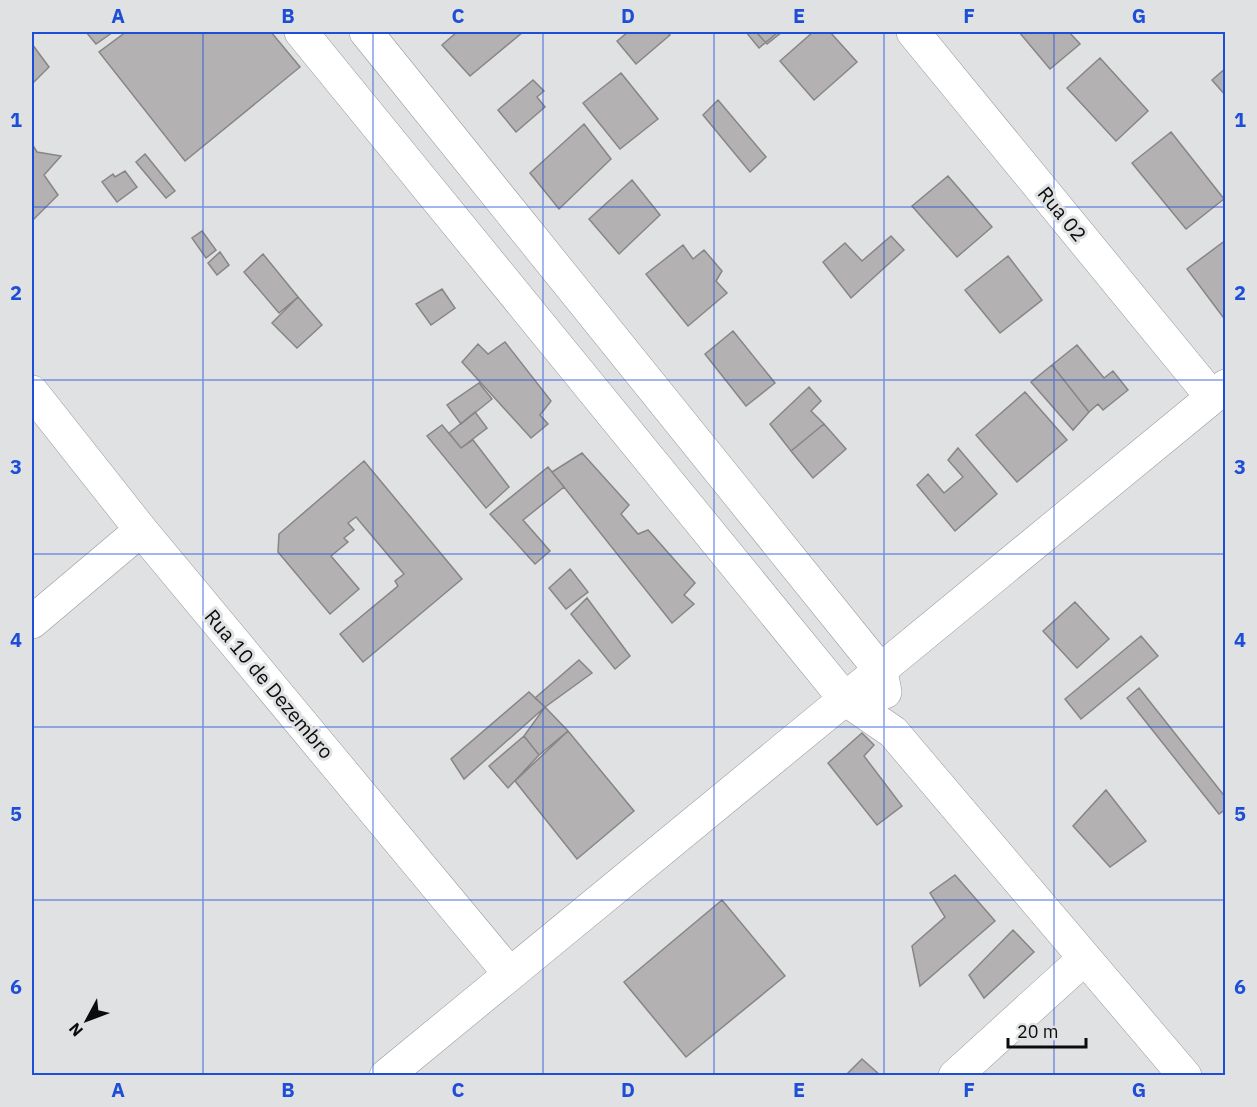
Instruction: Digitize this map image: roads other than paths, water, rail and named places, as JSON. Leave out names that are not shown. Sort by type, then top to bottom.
[{"type":"street","points":[[301,32],[845,699],[892,732],[1185,1076]]},
{"type":"street","points":[[366,32],[881,671],[892,732]]},
{"type":"street","name":"Rua 02","points":[[913,32],[1219,392]]},
{"type":"street","name":"Rua 10 de Dezembro","points":[[32,392],[141,530],[509,973]]},
{"type":"street","points":[[403,1070],[509,973],[881,671],[1219,392]]},
{"type":"street","points":[[32,622],[141,530]]},
{"type":"street","points":[[955,1076],[1085,958]]}]
